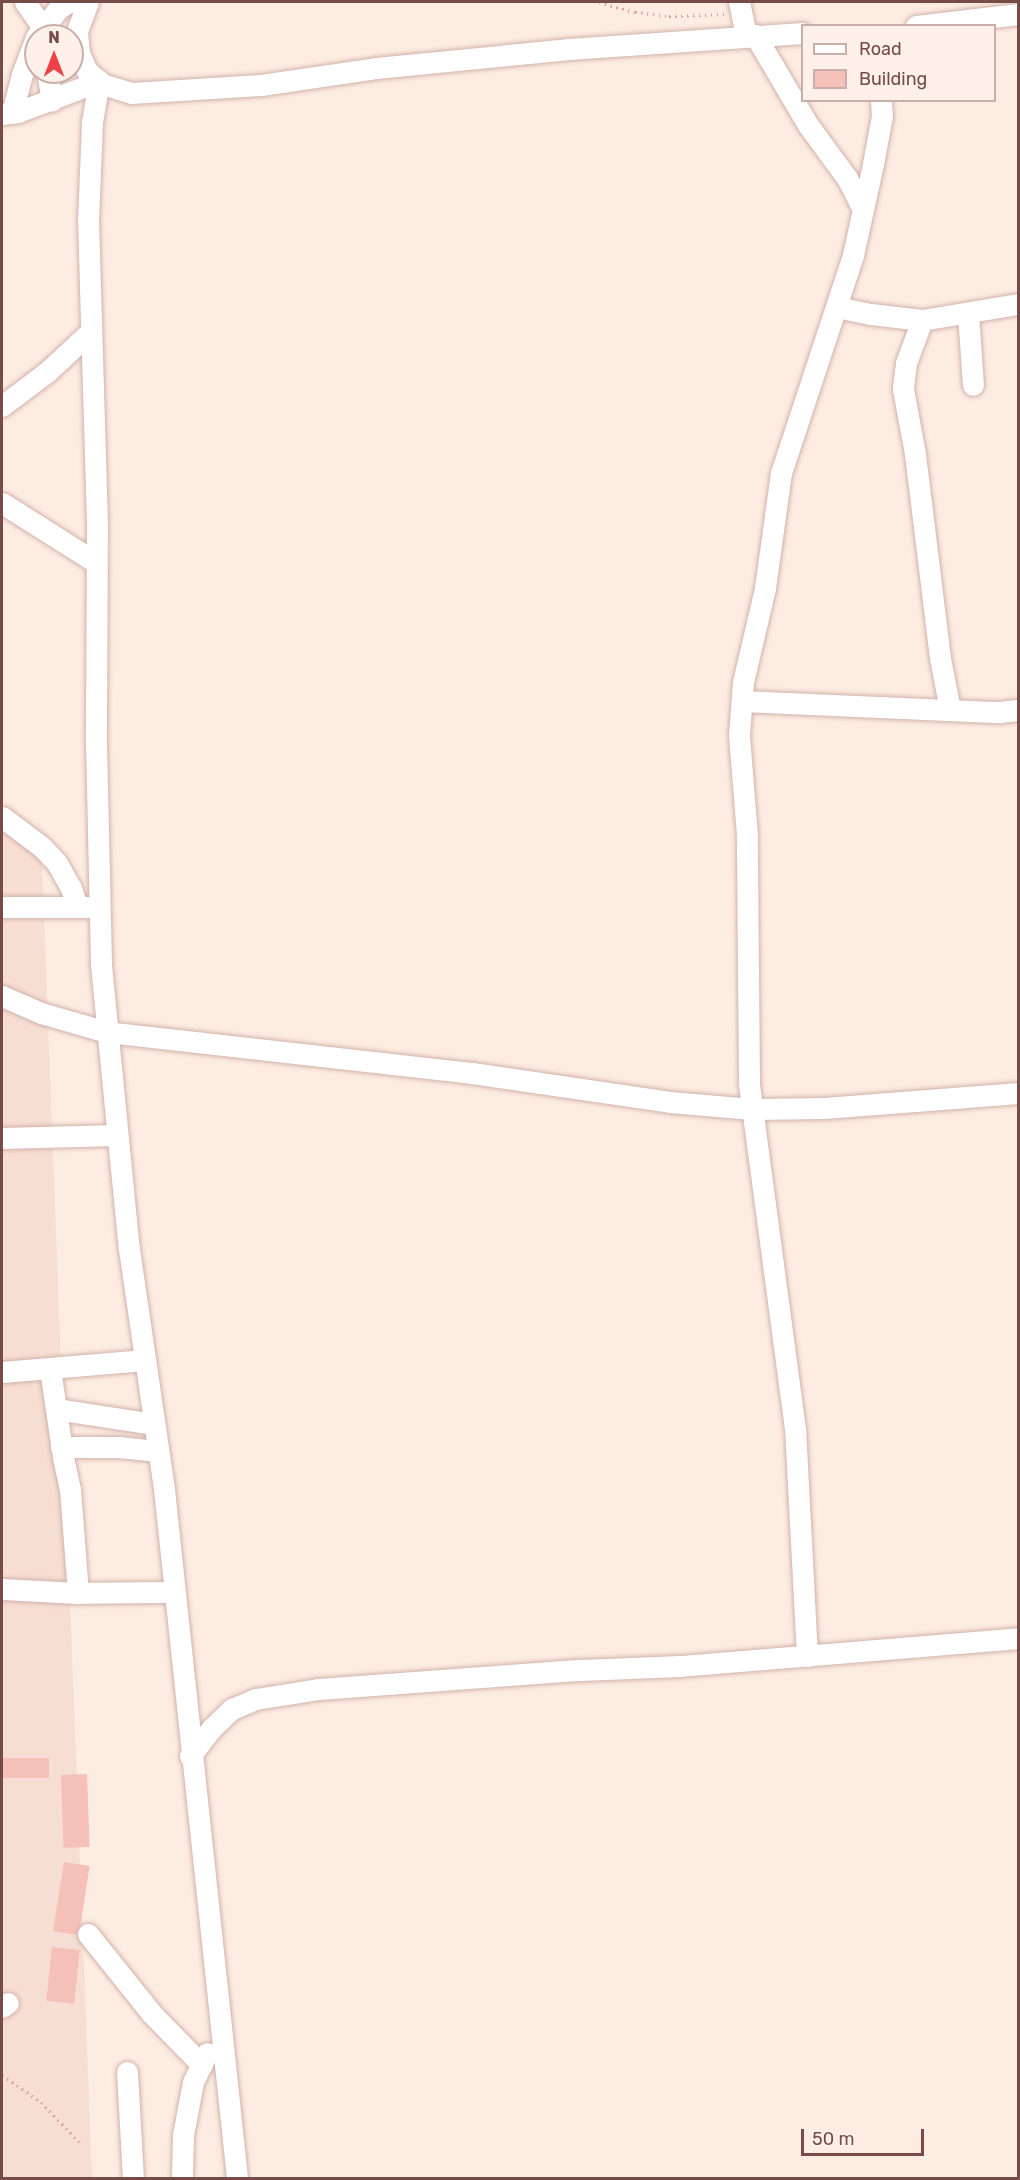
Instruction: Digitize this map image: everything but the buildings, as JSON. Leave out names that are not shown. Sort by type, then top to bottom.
[{"type":"street","points":[[25,2],[35,24]]},
{"type":"street","points":[[47,24],[59,8],[69,2]]},
{"type":"street","points":[[88,2],[77,31],[79,53],[87,70],[99,81],[131,93],[261,86],[375,68],[569,49],[745,23],[801,33]]},
{"type":"street","points":[[933,24],[1018,14]]},
{"type":"street","points":[[745,23],[808,125],[847,178],[863,209]]},
{"type":"street","points":[[7,113],[24,69]]},
{"type":"street","points":[[7,113],[52,101],[99,81]]},
{"type":"street","points":[[99,81],[93,122],[88,220],[97,563],[96,743],[101,965],[117,1135],[175,1592],[190,1756],[237,2178]]},
{"type":"street","points":[[49,84],[52,101]]},
{"type":"street","points":[[807,1656],[795,1429],[749,1083],[747,835],[739,735],[744,682],[765,588],[781,472],[837,307],[863,209],[882,116],[881,102]]},
{"type":"street","points":[[837,307],[922,320],[1018,304]]},
{"type":"street","points":[[968,314],[973,384]]},
{"type":"street","points":[[922,320],[906,363],[903,389],[915,454],[940,658],[951,710]]},
{"type":"street","points":[[2,406],[46,372],[90,332]]},
{"type":"street","points":[[2,503],[97,563]]},
{"type":"street","points":[[742,701],[999,712],[1018,710]]},
{"type":"street","points":[[2,818],[42,847],[57,863],[71,888],[77,907]]},
{"type":"street","points":[[2,907],[101,907]]},
{"type":"street","points":[[2,996],[40,1013],[107,1032],[472,1073],[670,1102],[752,1109],[824,1108],[1018,1093]]},
{"type":"street","points":[[2,1138],[117,1135]]},
{"type":"street","points":[[2,1372],[144,1360]]},
{"type":"street","points":[[50,1369],[61,1447],[70,1489],[78,1593]]},
{"type":"street","points":[[56,1408],[153,1424]]},
{"type":"street","points":[[61,1447],[119,1447],[158,1451]]},
{"type":"street","points":[[2,1589],[78,1593],[175,1592]]},
{"type":"street","points":[[190,1756],[212,1728],[232,1709],[256,1699],[319,1689],[807,1656],[1018,1638]]},
{"type":"street","points":[[88,1934],[152,2014],[202,2065]]},
{"type":"street","points":[[182,2178],[183,2135],[193,2082],[220,2026]]},
{"type":"street","points":[[127,2072],[133,2178]]},
{"type":"path","points":[[599,2],[635,12],[669,16],[724,14],[745,23]]},
{"type":"path","points":[[2,2075],[41,2102],[80,2143]]},
{"type":"shaded area","points":[[2,828],[41,837],[92,2178],[2,2178]]}]
